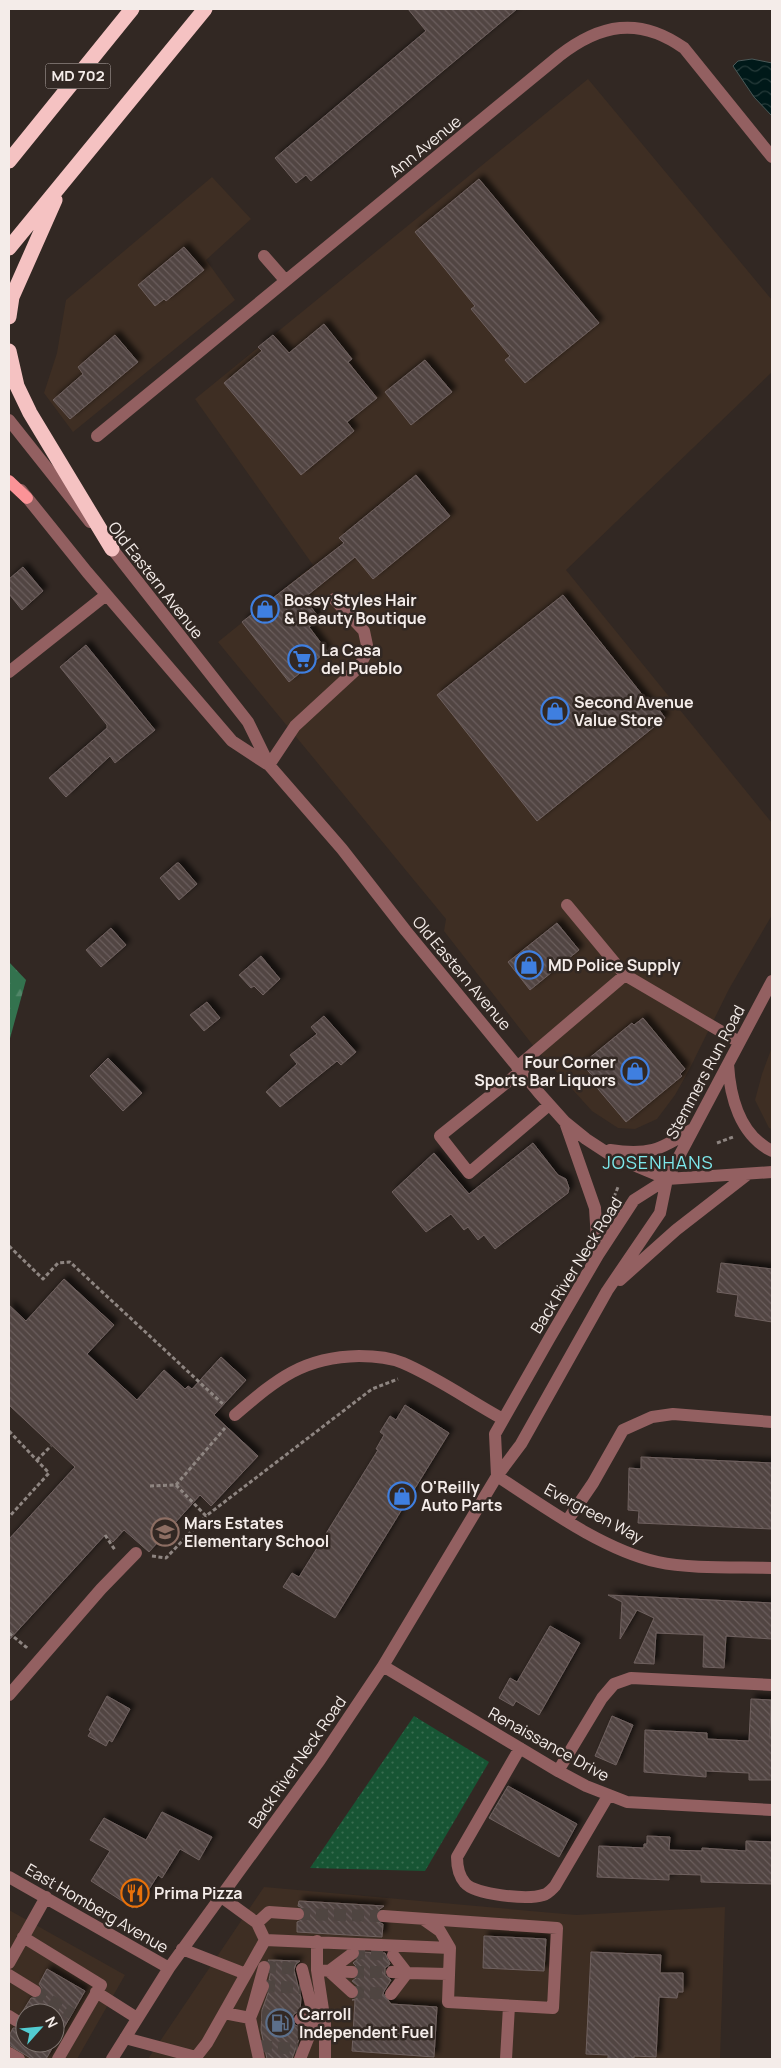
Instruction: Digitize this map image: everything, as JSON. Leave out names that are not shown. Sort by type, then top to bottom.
[{"type":"highway","name":"MD 702","points":[[9,162],[132,9]]},
{"type":"highway","name":"MD 702","points":[[9,248],[206,9]]},
{"type":"highway","points":[[9,154],[23,144]]},
{"type":"highway","points":[[9,317],[12,297],[65,178]]},
{"type":"highway","points":[[9,351],[18,386],[30,413],[112,549]]},
{"type":"main road","points":[[9,481],[27,498]]},
{"type":"street","name":"Ann Avenue","points":[[96,436],[572,46],[602,30],[638,28],[650,30],[667,36],[684,48],[772,157]]},
{"type":"street","points":[[264,256],[285,280]]},
{"type":"street","name":"Old Eastern Avenue","points":[[9,420],[52,477],[112,549],[248,722],[269,765],[342,849],[402,926],[565,1122],[600,1148],[642,1170],[667,1179],[772,1172]]},
{"type":"street","name":"Old Eastern Avenue","points":[[9,475],[106,595],[232,741],[269,765]]},
{"type":"street","points":[[9,672],[106,595]]},
{"type":"street","points":[[269,765],[295,726],[359,667],[368,650],[364,631],[334,599]]},
{"type":"street","points":[[567,905],[624,975],[739,1042]]},
{"type":"street","points":[[549,1105],[469,1173],[440,1136],[519,1069],[624,975]]},
{"type":"street","name":"Stemmers Run Road","points":[[667,1179],[772,981]]},
{"type":"street","points":[[728,1064],[729,1083],[737,1110],[748,1131],[772,1151]]},
{"type":"street","points":[[565,1122],[595,1208],[598,1255]]},
{"type":"street","points":[[600,1148],[628,1153],[648,1153],[666,1147],[694,1128]]},
{"type":"street","points":[[607,1292],[676,1230],[748,1174]]},
{"type":"street","name":"Back River Neck Road","points":[[497,1476],[495,1434],[503,1419],[598,1255],[634,1200],[667,1179]]},
{"type":"street","name":"Back River Neck Road","points":[[112,2059],[168,1968],[320,1760],[383,1666],[497,1476],[521,1444],[607,1292],[660,1214],[667,1179]]},
{"type":"street","points":[[236,1415],[265,1389],[303,1365],[336,1356],[377,1356],[403,1363],[503,1419]]},
{"type":"street","points":[[567,1521],[593,1483],[623,1430],[652,1417],[673,1414],[772,1422]]},
{"type":"street","name":"Evergreen Way","points":[[497,1476],[567,1521],[620,1549],[658,1562],[772,1568]]},
{"type":"street","points":[[9,1695],[101,1589],[136,1553]]},
{"type":"street","name":"Renaissance Drive","points":[[383,1666],[558,1771],[608,1796],[627,1802],[772,1810]]},
{"type":"street","points":[[558,1771],[602,1698],[614,1684],[631,1678],[772,1685]]},
{"type":"street","points":[[520,1748],[456,1857],[457,1870],[465,1884],[483,1892],[531,1898],[545,1895],[556,1886],[608,1796]]},
{"type":"street","name":"East Homberg Avenue","points":[[9,1877],[168,1968]]},
{"type":"street","points":[[220,1896],[258,1923],[265,1940]]},
{"type":"street","points":[[9,1962],[46,1897]]},
{"type":"street","points":[[258,1923],[269,1912],[298,1914]]},
{"type":"street","points":[[383,1916],[557,1928],[553,2008],[448,2002],[450,1948],[440,1931],[423,1919]]},
{"type":"street","points":[[23,1938],[101,1984],[76,2017],[65,2038]]},
{"type":"street","points":[[265,1940],[450,1948]]},
{"type":"street","points":[[125,2038],[196,2057],[207,2044],[265,1940]]},
{"type":"street","points":[[317,1941],[323,1971],[320,2022],[325,2059]]},
{"type":"street","points":[[182,1949],[246,1974]]},
{"type":"street","points":[[323,1971],[353,1953]]},
{"type":"street","points":[[393,1955],[407,1972]]},
{"type":"street","points":[[259,2053],[256,2016],[264,1967]]},
{"type":"street","points":[[302,1969],[320,2022]]},
{"type":"street","points":[[323,1971],[352,1972]]},
{"type":"street","points":[[323,1971],[352,1992]]},
{"type":"street","points":[[392,1972],[448,1974]]},
{"type":"street","points":[[391,1994],[407,1972]]},
{"type":"street","points":[[9,1975],[35,1991]]},
{"type":"street","points":[[256,2016],[263,1986]]},
{"type":"street","points":[[301,1988],[320,2022]]},
{"type":"street","points":[[96,1992],[137,2018]]},
{"type":"street","points":[[506,2059],[509,2006]]},
{"type":"street","points":[[224,2013],[256,2016]]},
{"type":"street","points":[[300,2019],[320,2022]]},
{"type":"street","points":[[300,2054],[320,2022]]},
{"type":"street","points":[[9,2053],[19,2059]]},
{"type":"path","points":[[718,1143],[739,1135]]},
{"type":"path","points":[[9,1246],[43,1279],[58,1263],[70,1262],[236,1415],[176,1485],[150,1486]]},
{"type":"path","points":[[136,1553],[166,1558],[206,1516],[372,1390],[419,1372]]},
{"type":"path","points":[[9,1431],[49,1473],[9,1517]]},
{"type":"path","points":[[37,1460],[51,1446]]},
{"type":"path","points":[[176,1485],[206,1516]]},
{"type":"path","points":[[104,1535],[116,1549],[109,1556]]},
{"type":"path","points":[[9,1633],[26,1647],[30,1642]]},
{"type":"shaded area","points":[[588,79],[772,300],[772,372],[566,570],[772,823],[772,915],[729,989],[675,1095],[657,1119],[635,1129],[618,1128],[592,1111],[535,1048],[444,931],[446,919],[218,642],[313,565],[195,399]]},
{"type":"shaded area","points":[[212,177],[251,219],[206,260],[235,300],[73,432],[44,393],[57,353],[66,300]]},
{"type":"shaded area","points":[[772,1047],[772,1129],[769,1128],[755,1100]]},
{"type":"shaded area","points":[[264,1887],[576,1915],[725,1907],[720,2059],[148,2059]]},
{"type":"shaded area","points":[[9,1910],[125,1975],[77,2059],[9,2059]]},
{"type":"green space","points":[[9,962],[26,980],[9,1042]]},
{"type":"green space","points":[[414,1716],[489,1762],[425,1871],[310,1868]]},
{"type":"water","points":[[752,59],[772,63],[772,116],[754,97],[733,66],[738,61]]},
{"type":"building","points":[[408,9],[517,9],[311,181],[306,175],[296,183],[275,158],[426,31]]},
{"type":"building","points":[[479,179],[599,323],[525,383],[505,360],[510,356],[471,309],[475,306],[415,232]]},
{"type":"building","points":[[184,247],[204,270],[166,301],[164,299],[155,306],[138,285]]},
{"type":"building","points":[[324,324],[352,359],[348,362],[377,398],[347,422],[354,431],[301,475],[224,383],[262,351],[258,347],[273,335],[289,353]]},
{"type":"building","points":[[115,335],[138,362],[70,419],[53,400],[83,374],[78,367]]},
{"type":"building","points":[[425,360],[452,392],[411,425],[385,392]]},
{"type":"building","points":[[416,475],[450,516],[373,579],[355,557],[304,598],[320,619],[309,627],[327,651],[289,682],[242,622],[344,543],[339,538]]},
{"type":"building","points":[[23,567],[43,591],[22,610],[9,594],[9,579]]},
{"type":"building","name":"Second Avenue Value Store","points":[[563,595],[652,707],[655,704],[665,718],[537,821],[437,695]]},
{"type":"building","points":[[86,645],[155,730],[115,763],[110,756],[66,797],[49,778],[107,728],[107,725],[60,667]]},
{"type":"building","points":[[177,863],[197,884],[179,900],[160,878]]},
{"type":"building","points":[[557,923],[579,950],[530,990],[508,962]]},
{"type":"building","points":[[111,928],[126,945],[101,967],[86,950]]},
{"type":"building","points":[[261,956],[280,979],[263,995],[254,986],[251,988],[239,975]]},
{"type":"building","points":[[207,1002],[220,1018],[204,1031],[190,1015]]},
{"type":"building","points":[[324,1016],[356,1052],[341,1065],[337,1061],[280,1107],[266,1092],[297,1064],[290,1055],[317,1034],[311,1027]]},
{"type":"building","name":"Four Corner Sports Bar Liquors","points":[[643,1018],[685,1069],[680,1074],[682,1076],[626,1122],[593,1083],[596,1080],[582,1064],[632,1023],[634,1025]]},
{"type":"building","points":[[108,1058],[142,1093],[123,1111],[90,1076]]},
{"type":"building","points":[[533,1143],[558,1175],[566,1179],[569,1188],[568,1193],[495,1249],[484,1235],[478,1240],[468,1227],[464,1230],[451,1214],[426,1232],[392,1192],[434,1153],[469,1194]]},
{"type":"building","points":[[721,1263],[772,1269],[772,1322],[735,1316],[738,1295],[717,1292]]},
{"type":"building","points":[[64,1279],[114,1325],[87,1354],[137,1400],[164,1370],[185,1389],[188,1386],[192,1389],[221,1357],[246,1380],[214,1415],[258,1456],[211,1506],[200,1495],[149,1552],[124,1530],[113,1542],[105,1535],[9,1640],[9,1539],[75,1467],[9,1405],[9,1305],[26,1321]]},
{"type":"building","points":[[405,1405],[449,1433],[335,1618],[283,1587],[292,1573],[299,1577],[378,1450],[376,1449],[384,1435],[380,1432],[390,1416],[396,1420]]},
{"type":"building","points":[[641,1457],[772,1463],[772,1529],[638,1523],[639,1511],[628,1510],[629,1468],[641,1469]]},
{"type":"building","points":[[608,1595],[772,1603],[772,1639],[726,1636],[724,1668],[703,1667],[704,1635],[656,1633],[654,1664],[634,1663],[654,1618],[637,1610],[620,1639],[622,1602]]},
{"type":"building","points":[[550,1626],[580,1643],[539,1715],[516,1701],[513,1706],[499,1698],[510,1678],[517,1682]]},
{"type":"building","points":[[107,1696],[130,1709],[112,1742],[109,1740],[106,1746],[88,1736],[91,1731],[89,1730]]},
{"type":"building","points":[[751,1699],[771,1700],[772,1780],[749,1780],[749,1773],[706,1771],[706,1777],[644,1772],[645,1730],[707,1733],[707,1739],[749,1741]]},
{"type":"building","points":[[612,1716],[633,1725],[616,1765],[595,1756]]},
{"type":"building","points":[[508,1786],[577,1824],[559,1857],[489,1818]]},
{"type":"building","points":[[162,1812],[212,1837],[199,1860],[180,1849],[162,1878],[158,1875],[137,1908],[134,1906],[133,1908],[91,1881],[110,1851],[90,1840],[104,1818],[146,1840]]},
{"type":"building","points":[[647,1836],[670,1837],[669,1850],[702,1851],[702,1848],[746,1851],[746,1841],[772,1842],[772,1884],[701,1882],[701,1875],[669,1874],[669,1880],[597,1877],[599,1846],[644,1848],[644,1844],[647,1844]]},
{"type":"building","points":[[299,1901],[384,1906],[377,1911],[375,1916],[378,1922],[383,1924],[382,1937],[297,1932],[297,1922],[304,1919],[306,1914],[303,1908],[298,1906]]},
{"type":"building","points":[[484,1936],[546,1939],[544,1971],[483,1968]]},
{"type":"building","points":[[361,1952],[385,1953],[390,1964],[385,1968],[385,1975],[391,1980],[383,1993],[391,2004],[437,2007],[434,2057],[352,2051],[355,2000],[352,2000],[358,1998],[360,1993],[358,1986],[352,1981],[359,1976],[359,1969],[353,1963],[360,1957]]},
{"type":"building","points":[[591,1952],[661,1955],[660,1973],[683,1973],[683,1992],[678,1992],[677,1998],[659,1997],[656,2057],[634,2056],[634,2059],[608,2059],[608,2055],[586,2054]]},
{"type":"building","points":[[268,1960],[300,1961],[296,1964],[294,1970],[301,1998],[300,2011],[294,2014],[292,2018],[295,2025],[300,2027],[299,2039],[292,2059],[267,2059],[261,2030],[262,2010],[271,1985],[269,1980],[272,1965]]},
{"type":"building","points":[[47,1969],[85,1991],[65,2026],[65,2003],[28,2003],[31,1998],[38,1998],[42,1995],[42,1988],[39,1984]]},
{"type":"building","points":[[13,2028],[15,2028],[15,2049],[9,2045],[9,2036]]},
{"type":"building","points":[[22,2053],[49,2053],[46,2059],[32,2059]]},
{"type":"tunnel","points":[[298,1914],[383,1916]]},
{"type":"tunnel","points":[[353,1953],[393,1955]]},
{"type":"tunnel","points":[[264,1967],[302,1969]]},
{"type":"tunnel","points":[[352,1972],[392,1972]]},
{"type":"tunnel","points":[[263,1986],[301,1988]]},
{"type":"tunnel","points":[[35,1991],[72,2014]]},
{"type":"tunnel","points":[[352,1992],[391,1994]]},
{"type":"tunnel","points":[[262,2015],[300,2019]]},
{"type":"tunnel","points":[[260,2046],[298,2049]]},
{"type":"place","name":"Bossy Styles Hair & Beauty Boutique","points":[[265,609]]},
{"type":"place","name":"La Casa del Pueblo","points":[[302,659]]},
{"type":"place","name":"Second Avenue Value Store","points":[[555,711]]},
{"type":"place","name":"MD Police Supply","points":[[529,965]]},
{"type":"place","name":"Four Corner Sports Bar Liquors","points":[[635,1071]]},
{"type":"place","name":"O'Reilly Auto Parts","points":[[402,1496]]},
{"type":"place","name":"Mars Estates Elementary School","points":[[165,1532]]},
{"type":"place","name":"Prima Pizza","points":[[135,1893]]},
{"type":"place","name":"Carroll Independent Fuel","points":[[280,2023]]},
{"type":"district","name":"JOSENHANS","points":[[658,1163]]}]
